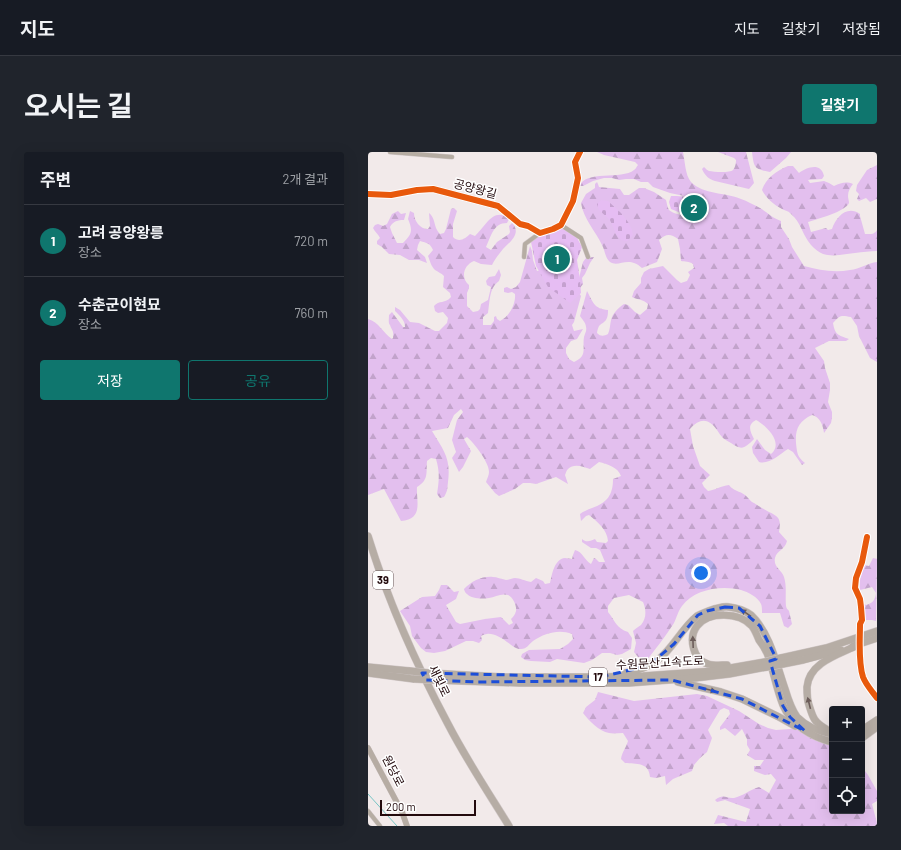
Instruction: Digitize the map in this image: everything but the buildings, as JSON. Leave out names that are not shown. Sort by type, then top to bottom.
[{"type":"highway","name":"새빛로","points":[[368,536],[398,623],[413,658],[463,755],[504,826]]},
{"type":"highway","name":"새빛로","points":[[368,552],[384,597],[398,623]]},
{"type":"highway","points":[[600,677],[631,672],[648,666],[659,659],[669,649],[687,626],[698,615],[725,606],[740,608],[751,615],[760,626],[769,643],[775,656],[792,710],[798,717],[810,726],[829,733]]},
{"type":"highway","points":[[746,665],[708,664],[701,660],[696,654],[692,645],[693,635],[697,626],[706,619],[726,615],[738,617],[751,626],[769,657],[783,706],[794,723],[805,731]]},
{"type":"highway","name":"수원문산고속도로","points":[[368,667],[434,680],[520,683],[629,683],[672,680],[729,674],[782,661],[877,631]]},
{"type":"highway","name":"수원문산고속도로","points":[[782,661],[803,660],[856,646],[877,638]]},
{"type":"highway","points":[[829,731],[818,725],[813,718],[807,702],[807,684],[814,670],[823,662],[856,646]]},
{"type":"highway","name":"수원문산고속도로","points":[[368,673],[412,675],[429,673],[502,676],[600,677],[643,676],[713,671],[746,665],[766,664]]},
{"type":"highway","points":[[672,680],[742,699],[818,738],[829,741]]},
{"type":"highway","points":[[865,728],[877,720]]},
{"type":"highway","points":[[865,736],[877,727]]},
{"type":"highway","name":"새빛로","points":[[463,755],[509,826]]},
{"type":"main road","name":"원당로","points":[[368,748],[402,812],[407,826]]},
{"type":"street","points":[[390,152],[452,157]]},
{"type":"street","points":[[524,257],[525,244],[540,233],[561,225],[573,202],[578,178],[575,162],[580,152]]},
{"type":"street","name":"공양왕길","points":[[368,194],[390,195],[417,190],[433,189],[498,206],[520,224],[535,229],[540,233]]},
{"type":"street","points":[[561,225],[581,238],[588,257]]},
{"type":"street","points":[[860,624],[862,620],[861,607],[860,599],[855,588],[855,579],[862,562],[867,537]]},
{"type":"street","points":[[861,658],[863,677],[877,698]]},
{"type":"street","points":[[368,811],[380,826]]},
{"type":"highlighted area","points":[[725,607],[739,608],[760,626],[776,659],[770,661],[783,706],[790,717],[805,731],[742,699],[672,680],[478,682],[426,680],[422,673],[600,677],[648,666],[674,644],[698,615],[707,611]]},
{"type":"green space","points":[[597,152],[683,152],[689,179],[696,186],[708,191],[743,200],[760,208],[781,221],[781,227],[804,266],[821,270],[844,271],[877,262],[877,362],[870,358],[859,336],[857,326],[851,317],[841,316],[837,318],[833,323],[836,332],[849,339],[846,341],[829,341],[815,348],[824,361],[830,383],[828,402],[832,412],[831,423],[824,433],[821,422],[812,415],[804,420],[799,426],[796,434],[796,443],[798,454],[805,463],[802,465],[793,452],[788,449],[770,461],[763,463],[759,462],[753,453],[752,447],[757,439],[765,450],[771,454],[775,450],[776,445],[775,440],[769,430],[756,420],[750,426],[754,439],[748,445],[741,448],[725,439],[710,423],[701,421],[690,429],[693,446],[700,466],[710,475],[702,483],[708,491],[729,485],[732,489],[745,495],[752,502],[778,517],[780,522],[779,532],[787,541],[785,546],[777,553],[775,564],[784,577],[786,606],[789,611],[792,624],[788,628],[784,626],[780,613],[762,613],[760,601],[747,592],[734,589],[717,588],[701,592],[687,600],[682,606],[671,628],[647,660],[638,657],[634,652],[636,643],[633,631],[641,625],[644,619],[644,605],[643,602],[629,595],[614,598],[608,606],[608,612],[616,624],[621,629],[628,632],[632,638],[631,649],[622,654],[617,655],[602,653],[592,660],[584,663],[557,659],[550,662],[531,661],[525,660],[521,657],[522,654],[529,650],[560,649],[573,639],[572,634],[562,632],[542,636],[523,649],[515,648],[500,637],[486,634],[481,636],[482,640],[479,643],[466,641],[445,651],[434,653],[426,652],[412,636],[410,626],[400,611],[422,597],[435,596],[441,585],[447,585],[454,592],[459,591],[456,599],[446,605],[456,622],[460,624],[501,617],[509,625],[513,623],[511,619],[516,611],[514,602],[510,596],[503,594],[489,598],[477,598],[469,596],[464,589],[477,580],[485,577],[496,577],[506,580],[517,578],[531,582],[536,578],[543,581],[545,584],[550,583],[558,561],[565,558],[572,559],[575,550],[578,551],[591,564],[594,558],[599,562],[605,562],[600,550],[591,548],[582,542],[582,539],[590,541],[595,539],[597,542],[606,543],[608,541],[606,533],[599,523],[589,515],[581,521],[580,514],[602,504],[608,498],[612,490],[613,479],[621,476],[615,468],[599,462],[590,469],[573,466],[566,471],[565,475],[568,484],[556,477],[536,484],[523,483],[515,489],[499,496],[486,482],[489,472],[487,463],[477,448],[467,437],[464,439],[471,451],[459,472],[452,458],[456,452],[452,440],[457,420],[463,412],[461,409],[454,415],[448,428],[432,431],[446,455],[449,474],[447,491],[444,497],[440,498],[437,494],[439,472],[436,459],[431,458],[427,461],[427,473],[425,479],[417,487],[418,503],[416,513],[408,520],[401,521],[384,489],[368,495],[368,319],[372,320],[378,325],[392,339],[393,332],[389,324],[389,315],[392,312],[403,327],[405,327],[403,320],[395,311],[395,307],[400,310],[410,322],[419,323],[435,331],[439,331],[447,323],[448,318],[443,312],[438,313],[435,311],[434,306],[438,303],[447,301],[451,297],[450,293],[443,287],[444,276],[432,267],[428,256],[433,250],[429,245],[420,241],[417,250],[425,257],[427,263],[419,260],[409,260],[400,255],[389,254],[377,244],[377,241],[380,238],[373,228],[378,224],[383,226],[387,224],[392,214],[398,211],[401,214],[406,213],[404,220],[396,221],[390,227],[397,243],[403,243],[411,232],[408,219],[410,211],[414,213],[418,224],[425,229],[428,229],[430,226],[429,213],[433,218],[436,228],[440,234],[444,233],[451,209],[454,208],[457,211],[453,224],[453,237],[460,240],[464,239],[470,234],[475,236],[494,216],[504,216],[509,219],[507,223],[499,225],[493,231],[486,247],[491,250],[497,242],[509,234],[509,226],[512,223],[516,230],[514,237],[503,249],[492,265],[481,264],[474,261],[468,265],[464,272],[466,282],[469,285],[467,293],[467,306],[473,312],[478,311],[481,304],[488,300],[491,287],[487,285],[486,281],[489,277],[495,276],[499,269],[501,275],[499,281],[493,287],[488,313],[483,317],[483,325],[491,325],[494,321],[494,317],[496,316],[500,321],[511,310],[515,294],[512,292],[504,292],[504,288],[507,287],[511,289],[516,287],[520,282],[530,246],[537,271],[547,269],[579,278],[583,262],[586,258],[594,257],[582,278],[583,284],[579,293],[581,296],[572,325],[574,331],[583,329],[577,339],[571,341],[566,348],[566,353],[569,359],[574,362],[581,357],[584,351],[586,326],[580,316],[587,291],[597,306],[608,310],[607,319],[599,326],[597,333],[604,336],[608,334],[614,313],[624,304],[628,305],[640,315],[647,309],[648,304],[646,302],[632,297],[634,291],[641,283],[641,278],[644,272],[649,269],[663,266],[681,283],[687,281],[690,275],[688,272],[694,268],[692,263],[681,261],[678,239],[670,235],[666,235],[659,240],[662,249],[657,262],[642,268],[632,262],[617,264],[610,262],[582,209],[581,203],[586,194],[595,188],[595,184],[597,182],[599,187],[620,189],[624,195],[629,195],[639,188],[644,188],[654,192],[666,200],[669,210],[678,214],[695,215],[700,211],[702,206],[701,202],[696,199],[670,193],[653,187],[648,182],[641,182],[634,179],[619,180],[604,178],[580,186],[583,181],[588,178],[628,173],[635,170],[638,165],[635,162]]},
{"type":"green space","points":[[718,152],[746,152],[754,183],[749,189],[715,181],[706,175],[702,169],[704,167],[709,171],[718,172],[733,170],[736,160]]},
{"type":"green space","points":[[752,152],[791,152],[770,172],[758,169],[754,165]]},
{"type":"green space","points":[[877,165],[877,199],[870,202],[866,198],[859,201],[857,199],[859,194],[856,191],[857,185],[867,170]]},
{"type":"green space","points":[[788,166],[793,166],[799,173],[813,167],[820,169],[824,176],[822,179],[808,180],[810,183],[824,181],[834,186],[844,183],[853,184],[849,191],[849,203],[842,209],[830,215],[808,222],[811,232],[826,228],[828,230],[832,229],[836,220],[843,214],[851,211],[855,212],[860,214],[865,234],[876,232],[877,230],[877,251],[835,255],[818,252],[808,241],[795,218],[789,212],[773,203],[762,190],[772,175]]},
{"type":"green space","points":[[671,196],[692,199],[698,203],[699,207],[694,213],[690,214],[675,211],[671,209],[669,202]]},
{"type":"green space","points":[[601,200],[608,201],[628,222],[633,235],[627,241],[621,240],[616,234],[610,220],[599,210],[597,204]]},
{"type":"green space","points":[[560,226],[576,236],[582,247],[577,260],[581,293],[570,303],[548,287],[536,266],[531,242],[545,232]]},
{"type":"green space","points":[[873,558],[877,559],[876,621],[863,620],[862,603],[866,605],[872,602],[876,593],[872,587],[860,590],[860,580],[864,565],[869,566]]},
{"type":"green space","points":[[598,692],[634,701],[697,694],[707,696],[739,711],[768,728],[776,730],[790,729],[802,724],[821,733],[829,743],[829,814],[865,814],[865,771],[877,791],[877,801],[872,804],[877,826],[728,826],[724,823],[714,824],[718,815],[746,822],[750,809],[725,800],[717,802],[715,800],[721,797],[734,798],[759,787],[769,793],[776,780],[771,774],[765,775],[754,771],[754,766],[760,766],[764,760],[755,760],[747,755],[750,750],[742,729],[735,736],[725,728],[720,730],[720,727],[730,714],[729,710],[724,708],[720,710],[708,730],[712,738],[707,752],[694,765],[692,771],[673,779],[666,785],[665,776],[656,778],[650,777],[645,766],[625,763],[621,759],[628,741],[623,733],[605,732],[591,722],[583,713],[586,707],[595,700]]},
{"type":"waterway","points":[[368,794],[397,826]]},
{"type":"tunnel","points":[[860,624],[861,658]]},
{"type":"cycle path","points":[[368,194],[391,195],[417,190],[433,189],[498,206],[520,224],[528,226],[540,233],[561,225],[573,201],[578,178],[575,162],[580,152]]},
{"type":"cycle path","points":[[867,537],[862,562],[856,578],[855,588],[860,599],[862,620],[860,624],[861,671],[866,683],[877,698]]},
{"type":"place","name":"수춘군이현묘","points":[[694,208]]},
{"type":"place","name":"고려 공양왕릉","points":[[557,259]]}]
